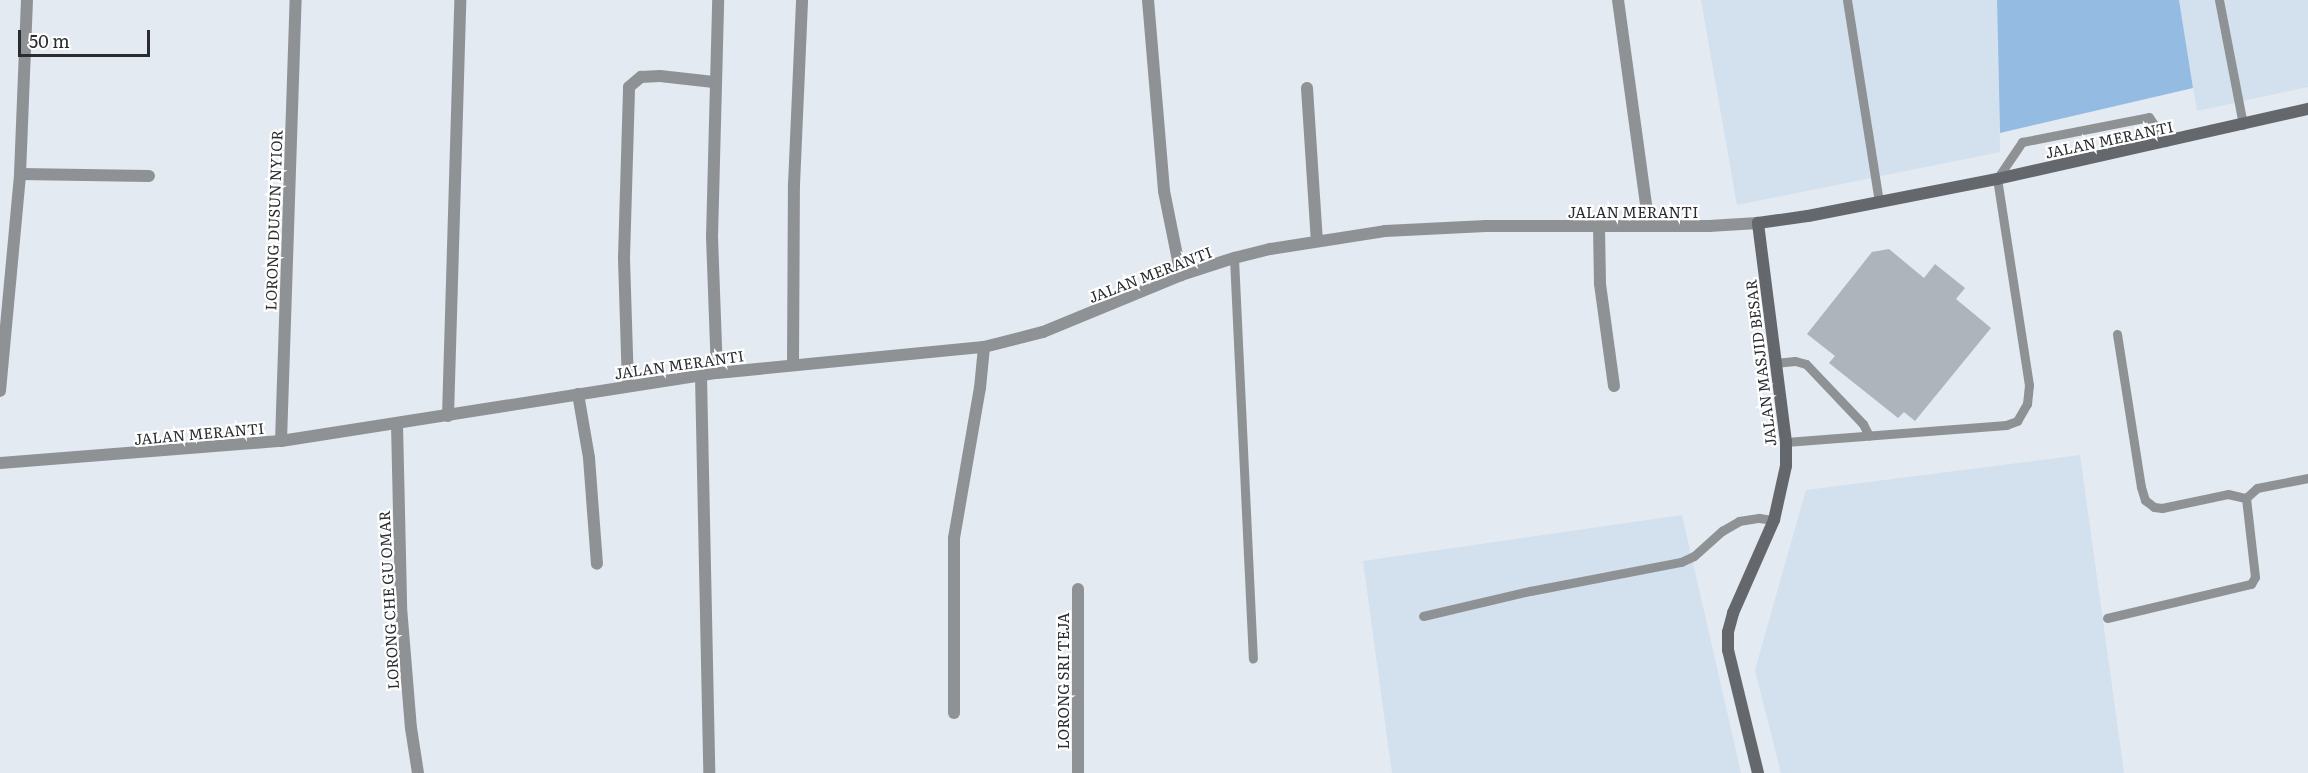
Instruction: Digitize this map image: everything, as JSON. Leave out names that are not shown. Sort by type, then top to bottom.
[{"type":"main road","name":"JALAN MERANTI","points":[[1758,223],[1997,179],[2308,109]]},
{"type":"main road","name":"JALAN MASJID BESAR","points":[[1758,223],[1786,442],[1786,466],[1774,520],[1742,590],[1728,632],[1728,650],[1758,773]]},
{"type":"street","points":[[0,391],[20,174],[27,0]]},
{"type":"street","name":"LORONG DUSUN NYIOR","points":[[281,441],[296,0]]},
{"type":"street","points":[[448,416],[460,0]]},
{"type":"street","points":[[717,374],[712,237],[714,82],[718,0]]},
{"type":"street","points":[[793,365],[794,185],[802,0]]},
{"type":"street","points":[[1148,0],[1164,191],[1181,275]]},
{"type":"street","points":[[1618,0],[1649,226]]},
{"type":"street","points":[[628,386],[624,258],[629,87],[641,77],[660,76],[714,82]]},
{"type":"street","points":[[1307,88],[1317,241]]},
{"type":"street","points":[[20,174],[150,176]]},
{"type":"street","name":"JALAN MERANTI","points":[[0,463],[281,441],[701,376],[984,347],[1043,332],[1181,275],[1234,258],[1317,241],[1397,230],[1486,226],[1708,226],[1758,223]]},
{"type":"street","points":[[1599,227],[1600,284],[1614,386]]},
{"type":"street","points":[[954,713],[954,538],[980,388],[984,347]]},
{"type":"street","points":[[701,376],[710,773]]},
{"type":"street","points":[[578,394],[589,458],[597,564]]},
{"type":"street","name":"LORONG CHE GU OMAR","points":[[397,424],[401,607],[411,728],[418,773]]},
{"type":"street","name":"LORONG SRI TEJA","points":[[1078,589],[1078,773]]},
{"type":"lane","points":[[1847,0],[1879,202]]},
{"type":"lane","points":[[2219,0],[2243,125]]},
{"type":"lane","points":[[1786,442],[2006,425],[2017,421],[2024,414],[2029,385],[1997,179],[2022,142],[2149,117],[2165,142]]},
{"type":"lane","points":[[1234,258],[1253,659]]},
{"type":"lane","points":[[2118,334],[2141,487],[2145,500],[2154,507],[2162,508],[2228,494],[2246,498]]},
{"type":"lane","points":[[1776,363],[1795,361],[1806,364],[1863,424],[1869,436]]},
{"type":"lane","points":[[2246,498],[2258,488],[2308,478]]},
{"type":"lane","points":[[2107,618],[2251,584],[2255,577],[2246,498]]},
{"type":"lane","points":[[1423,616],[1530,591],[1681,562],[1694,556],[1722,531],[1739,521],[1759,518],[1774,520]]},
{"type":"shaded area","points":[[1701,0],[1997,0],[2000,152],[1737,205]]},
{"type":"shaded area","points":[[1997,0],[2179,0],[2193,88],[2000,133]]},
{"type":"shaded area","points":[[2179,0],[2308,0],[2308,87],[2197,111]]},
{"type":"shaded area","points":[[2080,455],[2124,773],[1781,773],[1755,670],[1806,490]]},
{"type":"shaded area","points":[[1682,515],[1741,773],[1392,773],[1363,561]]},
{"type":"building","points":[[1889,249],[1924,278],[1935,264],[1965,288],[1956,299],[1991,328],[1915,421],[1904,412],[1898,418],[1829,363],[1835,356],[1807,334],[1872,252]]}]
